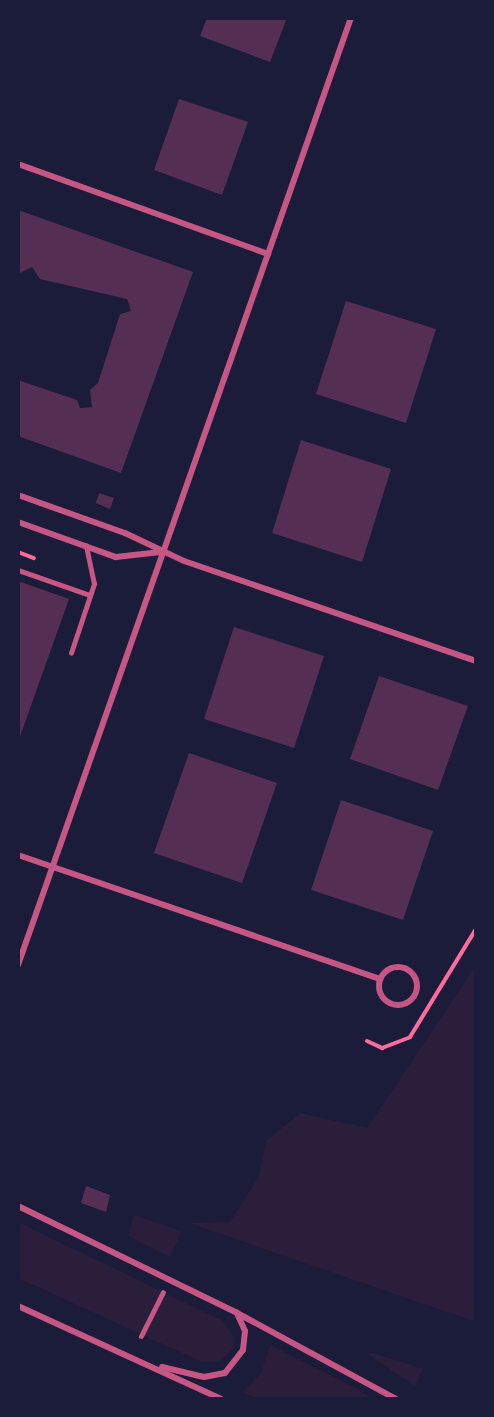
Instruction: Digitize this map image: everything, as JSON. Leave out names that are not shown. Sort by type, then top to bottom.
[{"type":"street","points":[[18,965],[161,552],[351,18]]},
{"type":"street","points":[[18,164],[268,254]]},
{"type":"street","points":[[18,495],[125,533],[161,552],[476,661]]},
{"type":"street","points":[[18,522],[86,546],[131,558],[161,552]]},
{"type":"street","points":[[18,855],[380,979]]},
{"type":"street","points":[[393,968],[406,969],[415,977],[415,995],[406,1004],[387,1002],[380,992],[380,979],[393,968]]},
{"type":"street","points":[[18,1206],[237,1312],[396,1399]]},
{"type":"street","points":[[141,1336],[163,1292]]},
{"type":"street","points":[[18,1306],[221,1399]]},
{"type":"street","points":[[130,1356],[179,1373],[225,1373],[243,1350],[244,1331],[237,1312]]},
{"type":"lane","points":[[71,653],[90,595],[93,562],[86,546]]},
{"type":"lane","points":[[18,570],[90,595]]},
{"type":"path","points":[[367,1041],[382,1048],[410,1037],[476,929]]},
{"type":"shaded area","points":[[476,965],[476,1322],[189,1223],[230,1222],[259,1176],[266,1141],[300,1113],[367,1128]]},
{"type":"shaded area","points":[[134,1215],[182,1231],[170,1257],[128,1236]]},
{"type":"shaded area","points":[[18,1222],[223,1321],[234,1337],[233,1349],[219,1362],[202,1362],[18,1278]]},
{"type":"shaded area","points":[[270,1345],[356,1388],[373,1399],[257,1399],[243,1392],[261,1373]]},
{"type":"shaded area","points":[[367,1351],[423,1369],[415,1386],[369,1355]]},
{"type":"building","points":[[207,18],[287,18],[270,62],[200,36]]},
{"type":"building","points":[[179,99],[248,122],[222,195],[154,170]]},
{"type":"building","points":[[18,210],[193,272],[121,473],[18,436],[18,380],[77,400],[80,408],[92,407],[90,390],[98,383],[120,314],[131,311],[127,299],[40,279],[32,267],[18,274]]},
{"type":"building","points":[[346,301],[436,329],[406,423],[316,394]]},
{"type":"building","points":[[301,440],[391,469],[362,562],[272,533]]},
{"type":"building","points":[[99,493],[114,498],[110,509],[96,503]]},
{"type":"building","points":[[18,581],[69,599],[18,742]]},
{"type":"building","points":[[234,627],[324,656],[294,748],[204,719]]},
{"type":"building","points":[[379,676],[468,706],[438,790],[350,759]]},
{"type":"building","points":[[189,753],[277,783],[242,883],[154,853]]},
{"type":"building","points":[[341,800],[433,831],[403,920],[311,890]]},
{"type":"building","points":[[86,1186],[110,1195],[106,1212],[81,1203]]}]
